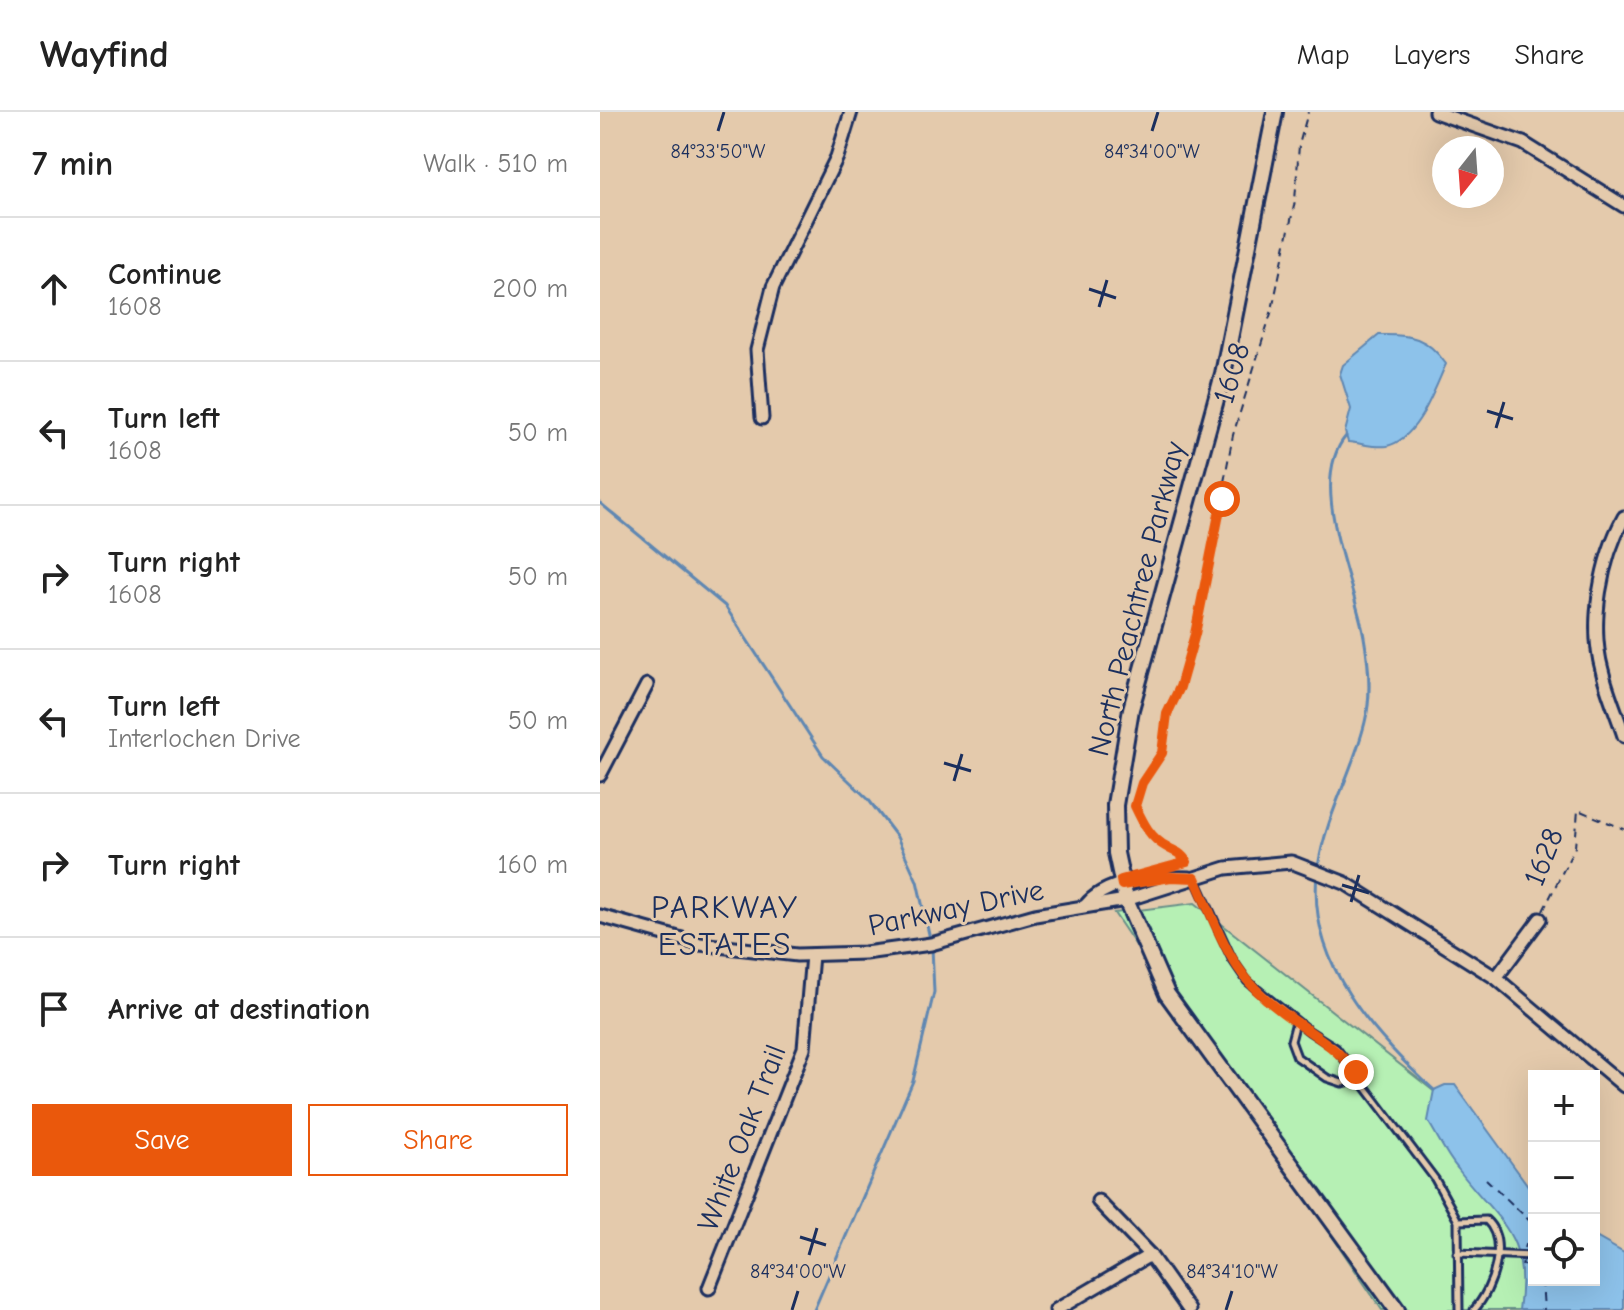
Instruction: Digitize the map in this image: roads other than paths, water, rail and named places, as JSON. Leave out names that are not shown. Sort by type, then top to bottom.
[{"type":"street","points":[[762,418],[757,350],[773,287],[837,157],[851,112]]},
{"type":"street","name":"North Peachtree Parkway","points":[[1275,112],[1223,374],[1131,709],[1115,805],[1124,892],[1154,971],[1183,1019],[1397,1310]]},
{"type":"street","points":[[1435,112],[1523,143],[1624,206]]},
{"type":"street","points":[[1624,517],[1605,568],[1598,627],[1602,671],[1624,736]]},
{"type":"street","points":[[600,775],[647,685]]},
{"type":"street","name":"Parkway Drive","points":[[600,916],[700,944],[812,955],[865,953],[931,944],[1086,905],[1095,894],[1124,892],[1171,877],[1195,878],[1255,863],[1291,862],[1319,871],[1411,922],[1496,978],[1624,1086]]},
{"type":"street","points":[[1496,978],[1540,919]]},
{"type":"street","name":"White Oak Trail","points":[[709,1288],[804,1048],[812,955]]},
{"type":"street","points":[[1098,1201],[1150,1255],[1189,1310]]},
{"type":"street","points":[[1056,1310],[1150,1255]]},
{"type":"lane","points":[[1195,878],[1232,959],[1247,981],[1296,1022],[1336,1048],[1435,1179],[1458,1221],[1459,1310]]},
{"type":"lane","points":[[1296,1022],[1291,1041],[1297,1057],[1327,1078],[1342,1083],[1361,1079]]},
{"type":"lane","points":[[1458,1221],[1486,1220],[1495,1229],[1492,1285],[1474,1310]]},
{"type":"lane","points":[[1457,1253],[1528,1255]]},
{"type":"water","points":[[1379,335],[1417,339],[1432,348],[1446,364],[1424,412],[1398,442],[1372,446],[1348,442],[1345,432],[1351,409],[1340,374],[1343,365]]},
{"type":"water","points":[[1455,1085],[1528,1186],[1528,1286],[1600,1286],[1600,1239],[1624,1253],[1624,1310],[1519,1310],[1521,1284],[1516,1246],[1498,1217],[1450,1158],[1428,1121],[1434,1090]]},
{"type":"waterway","points":[[1318,867],[1327,829],[1360,740],[1369,690],[1364,637],[1332,506],[1331,480],[1335,456],[1346,436]]},
{"type":"waterway","points":[[600,503],[725,606],[823,756],[868,799],[897,837],[917,881],[930,939]]},
{"type":"waterway","points":[[1317,875],[1317,907],[1323,938],[1334,967],[1368,1021],[1434,1090]]},
{"type":"waterway","points":[[814,1310],[913,1081],[934,992],[932,947]]},
{"type":"district","name":"PARKWAY ESTATES","points":[[725,926]]}]
